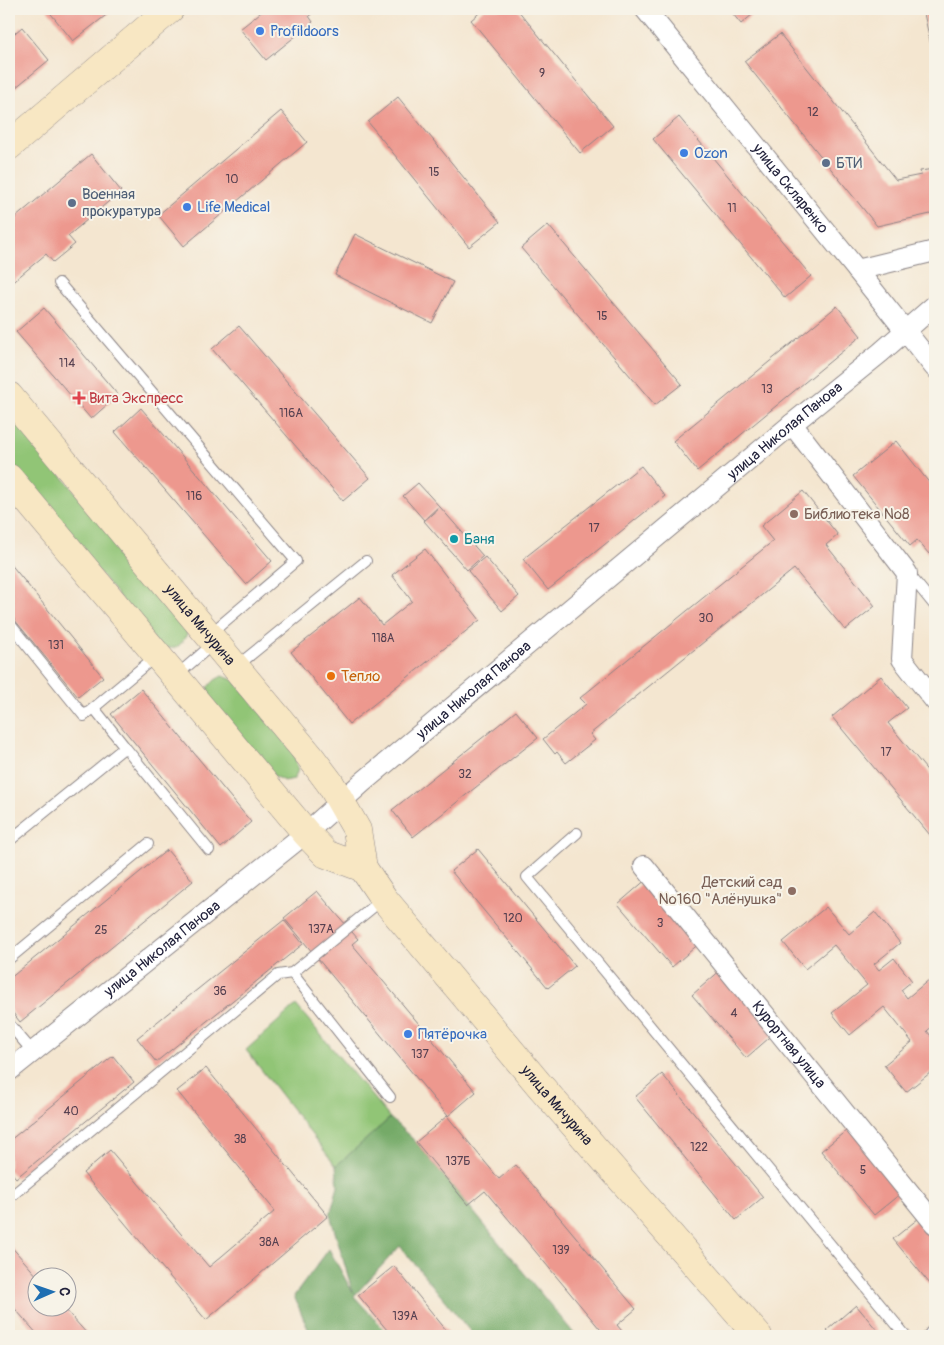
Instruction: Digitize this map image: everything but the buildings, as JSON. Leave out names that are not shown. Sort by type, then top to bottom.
[{"type":"main road","points":[[9,146],[170,9]]},
{"type":"main road","name":"улица Мичурина","points":[[9,396],[236,666],[330,783],[357,830],[363,868],[384,899],[541,1087],[758,1336]]},
{"type":"main road","points":[[9,478],[306,833],[326,854],[363,868]]},
{"type":"street","name":"улица Скляренко","points":[[645,9],[935,368]]},
{"type":"street","points":[[857,270],[935,251]]},
{"type":"street","name":"улица Николая Панова","points":[[9,1071],[306,833],[363,782],[792,424],[880,353],[904,330],[935,305]]},
{"type":"street","points":[[792,424],[907,573],[902,660],[935,701]]},
{"type":"street","name":"Курортная улица","points":[[644,866],[935,1224]]},
{"type":"lane","points":[[59,283],[296,561],[212,639],[175,677]]},
{"type":"lane","points":[[236,666],[366,561]]},
{"type":"lane","points":[[907,573],[935,606]]},
{"type":"lane","points":[[9,623],[84,716],[157,655]]},
{"type":"lane","points":[[94,708],[209,850]]},
{"type":"lane","points":[[9,841],[125,747]]},
{"type":"lane","points":[[577,833],[527,877],[906,1336]]},
{"type":"lane","points":[[9,959],[148,844]]},
{"type":"lane","points":[[9,1198],[278,975],[292,973],[384,899]]},
{"type":"lane","points":[[292,973],[390,1097]]},
{"type":"lane","points":[[9,1024],[32,1052]]},
{"type":"green space","points":[[9,414],[185,620],[187,634],[182,643],[173,648],[159,646],[9,462]]},
{"type":"green space","points":[[222,676],[234,680],[294,753],[298,770],[294,779],[284,781],[274,776],[210,699],[208,687]]},
{"type":"green space","points":[[296,1005],[390,1118],[336,1166],[246,1050]]},
{"type":"green space","points":[[390,1118],[416,1142],[576,1336],[474,1336],[400,1246],[354,1296],[390,1336],[311,1336],[294,1296],[329,1249],[353,1293],[330,1215],[338,1186],[336,1166]]},
{"type":"place","name":"Profildoors","points":[[260,31]]},
{"type":"place","name":"Ozon","points":[[684,153]]},
{"type":"place","name":"БТИ","points":[[826,163]]},
{"type":"place","name":"Военная прокуратура","points":[[72,203]]},
{"type":"place","name":"Life Medical","points":[[187,207]]},
{"type":"place","name":"Вита Экспресс","points":[[79,398]]},
{"type":"place","name":"Библиотека №8","points":[[794,514]]},
{"type":"place","name":"Баня","points":[[454,539]]},
{"type":"place","name":"Тепло","points":[[331,676]]},
{"type":"place","name":"Детский сад №160 \"Алёнушка\"","points":[[792,891]]},
{"type":"place","name":"Пятёрочка","points":[[408,1034]]}]
